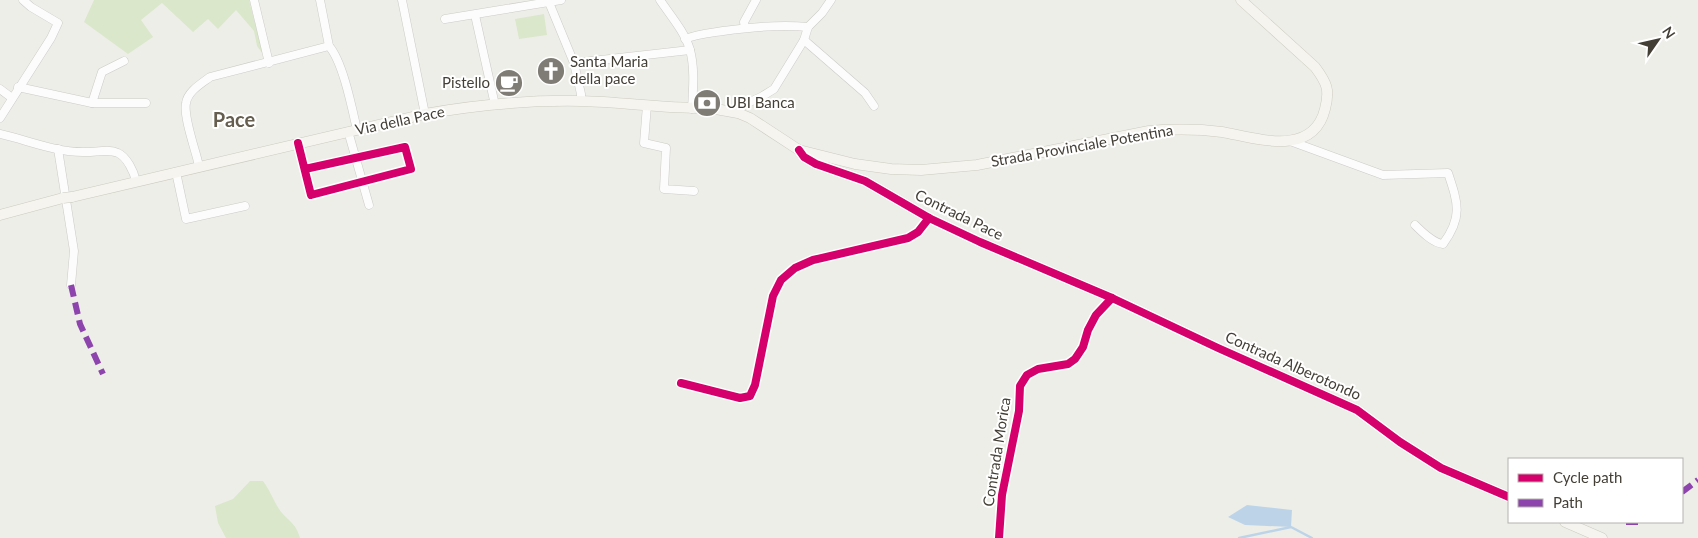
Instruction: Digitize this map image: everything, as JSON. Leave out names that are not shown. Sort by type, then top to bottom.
[{"type":"main road","points":[[1241,0],[1315,67],[1325,80],[1328,95],[1323,118],[1308,134],[1290,142]]},
{"type":"main road","name":"Via della Pace","points":[[0,215],[67,197],[425,114],[494,105],[581,101],[710,108],[738,113],[753,120],[799,150]]},
{"type":"main road","name":"Strada Provinciale Potentina","points":[[799,150],[855,164],[891,169],[921,170],[977,165],[1149,132],[1178,129],[1222,132],[1252,139],[1290,142]]},
{"type":"main road","name":"Contrada Pace","points":[[799,150],[804,157],[816,164],[865,181],[929,218],[980,242],[1112,298]]},
{"type":"main road","name":"Contrada Alberotondo","points":[[1112,298],[1218,348],[1358,410],[1400,442],[1441,468],[1508,498]]},
{"type":"main road","points":[[1567,523],[1602,538]]},
{"type":"street","points":[[0,118],[51,38],[58,23],[30,7],[24,0]]},
{"type":"street","points":[[254,0],[270,62]]},
{"type":"street","points":[[320,0],[329,46],[334,52],[344,80],[357,130]]},
{"type":"street","points":[[402,0],[425,114]]},
{"type":"street","points":[[445,19],[560,0]]},
{"type":"street","points":[[660,0],[690,50],[693,75],[692,108]]},
{"type":"street","points":[[744,28],[744,22],[756,0]]},
{"type":"street","points":[[738,113],[743,105],[774,89],[804,40],[808,27],[822,13],[831,0]]},
{"type":"street","points":[[549,1],[574,63],[582,94],[581,101]]},
{"type":"street","points":[[476,14],[494,105]]},
{"type":"street","points":[[685,39],[694,35],[744,28],[790,25],[808,27]]},
{"type":"street","points":[[804,40],[865,93],[874,106]]},
{"type":"street","points":[[199,166],[187,116],[186,103],[196,87],[210,77],[329,46]]},
{"type":"street","points":[[574,63],[690,50]]},
{"type":"street","points":[[92,103],[102,72],[124,61]]},
{"type":"street","points":[[18,87],[92,103],[146,103]]},
{"type":"street","points":[[0,89],[12,98]]},
{"type":"street","points":[[647,105],[644,143],[666,148],[664,189],[694,191]]},
{"type":"street","points":[[0,134],[58,149],[118,153],[125,158],[135,175],[136,181]]},
{"type":"street","points":[[350,138],[369,205]]},
{"type":"street","points":[[1290,142],[1383,175],[1448,173],[1455,194],[1458,213],[1456,223],[1450,234],[1443,244],[1439,244],[1415,225]]},
{"type":"street","points":[[298,143],[311,195],[411,169],[405,147],[305,169]]},
{"type":"street","points":[[58,149],[74,251],[71,285]]},
{"type":"street","points":[[176,172],[186,219],[245,206]]},
{"type":"street","points":[[681,383],[740,398],[750,396],[755,385],[773,296],[781,280],[795,268],[813,260],[908,238],[918,232],[929,218]]},
{"type":"street","name":"Contrada Morica","points":[[999,538],[1002,495],[1019,411],[1020,386],[1027,375],[1038,369],[1068,364],[1075,359],[1083,347],[1088,330],[1096,316],[1112,298]]},
{"type":"green space","points":[[94,0],[249,0],[263,54],[257,46],[254,31],[236,10],[218,29],[208,19],[193,32],[162,3],[141,20],[153,37],[128,54],[84,22]]},
{"type":"green space","points":[[544,14],[547,35],[519,39],[515,19]]},
{"type":"green space","points":[[250,481],[263,481],[279,509],[296,528],[300,538],[226,538],[218,523],[215,506],[233,499]]},
{"type":"water","points":[[1247,505],[1292,510],[1291,527],[1245,525],[1228,517]]},
{"type":"waterway","points":[[1239,538],[1291,527],[1312,538]]},
{"type":"marked path","points":[[71,285],[80,324],[103,374]]},
{"type":"marked path","points":[[1683,491],[1698,480]]},
{"type":"cycle path","points":[[298,143],[311,195],[411,169],[405,147],[305,169]]},
{"type":"cycle path","points":[[799,150],[804,157],[816,164],[865,181],[929,218],[980,242],[1112,298],[1357,410],[1400,442],[1441,468],[1508,497]]},
{"type":"cycle path","points":[[681,383],[740,398],[750,396],[755,385],[773,296],[781,280],[795,268],[813,260],[908,238],[918,232],[929,218]]},
{"type":"cycle path","points":[[999,538],[1002,495],[1019,411],[1020,386],[1027,375],[1038,369],[1068,364],[1075,359],[1083,347],[1088,330],[1096,315],[1112,298]]},
{"type":"place","name":"Santa Maria della pace","points":[[551,71]]},
{"type":"place","name":"Pistello","points":[[509,83]]},
{"type":"place","name":"UBI Banca","points":[[707,103]]},
{"type":"district","name":"Pace","points":[[234,120]]}]
